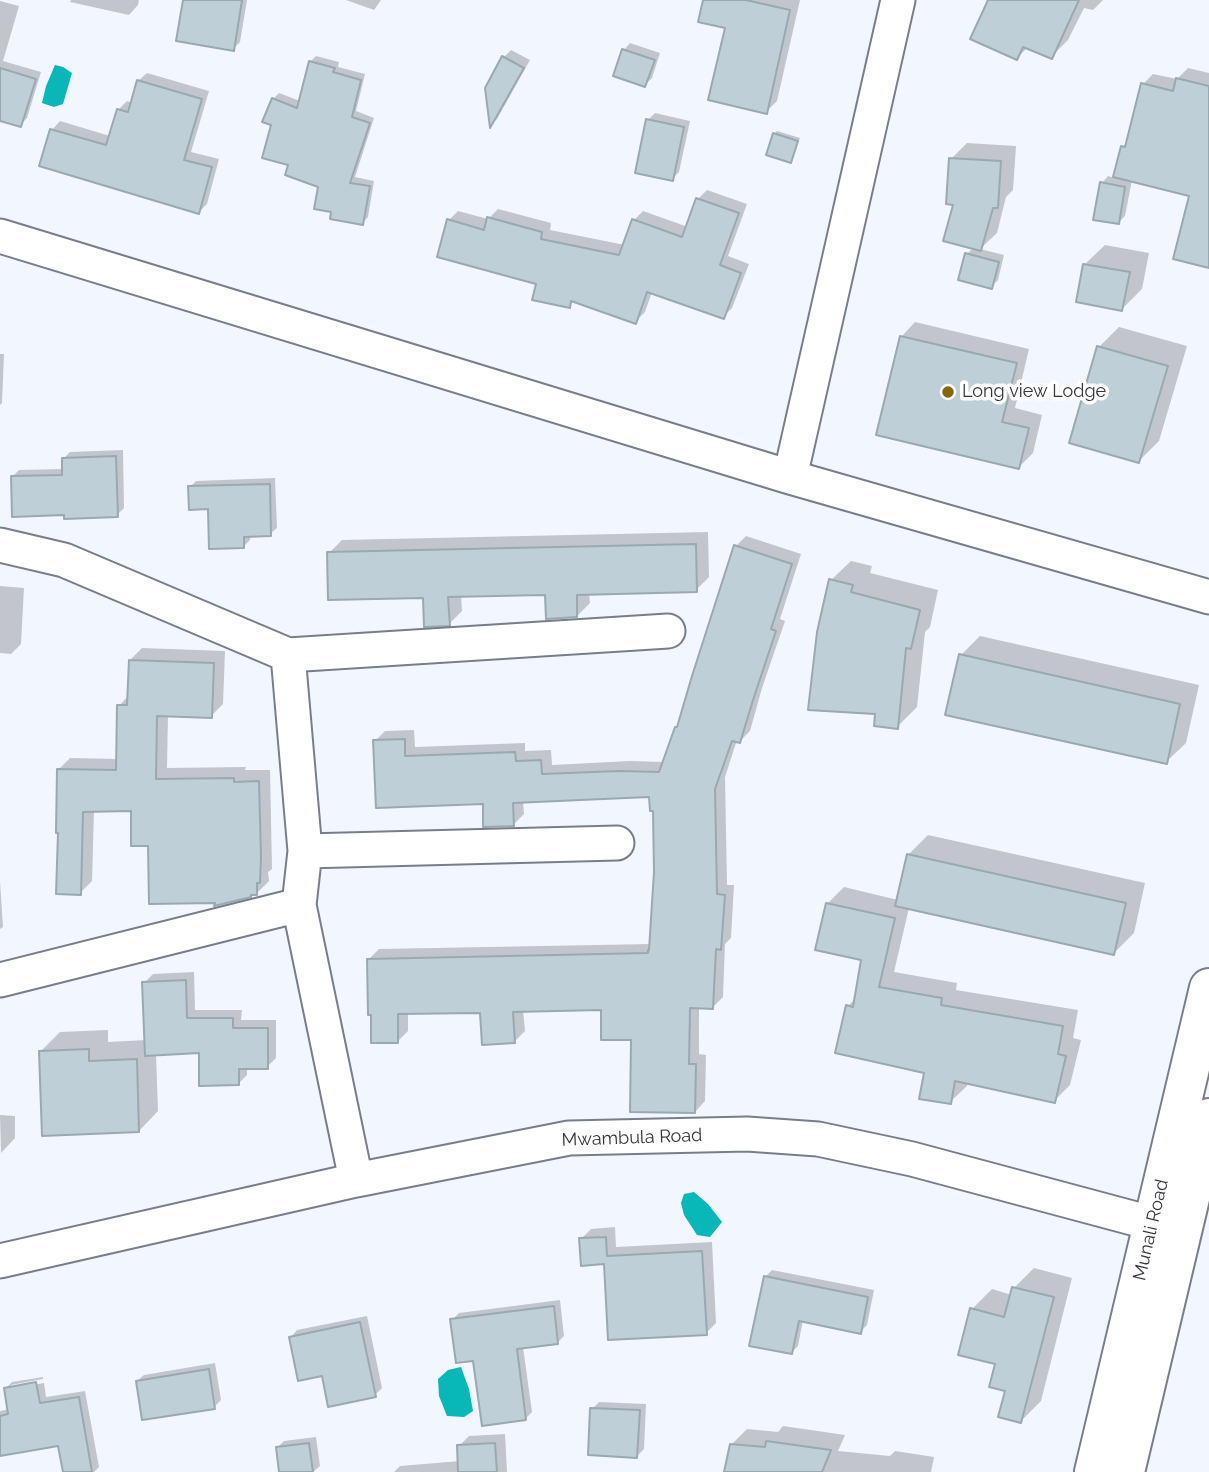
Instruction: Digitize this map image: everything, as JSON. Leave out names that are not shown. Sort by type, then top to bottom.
[{"type":"main road","name":"Munali Road","points":[[1125,1472],[1209,988]]},
{"type":"main road","name":"Munali Road","points":[[1094,1472],[1167,1228],[1209,1118]]},
{"type":"street","points":[[790,477],[898,0]]},
{"type":"street","points":[[0,236],[790,477],[1209,597]]},
{"type":"street","points":[[0,545],[64,560],[288,655],[668,631]]},
{"type":"street","points":[[288,655],[305,851],[299,905],[356,1180]]},
{"type":"street","points":[[305,851],[617,843]]},
{"type":"street","points":[[0,980],[299,905]]},
{"type":"street","name":"Mwambula Road","points":[[0,1261],[356,1180],[569,1138],[747,1134],[818,1139],[912,1159],[1167,1228]]},
{"type":"water","points":[[55,65],[72,73],[63,104],[54,107],[42,103]]},
{"type":"water","points":[[694,1192],[722,1222],[710,1237],[697,1235],[684,1215],[681,1203],[684,1194]]},
{"type":"water","points":[[461,1367],[473,1411],[464,1417],[447,1416],[439,1396],[438,1379],[448,1370]]},
{"type":"building","points":[[183,0],[242,0],[234,51],[176,41]]},
{"type":"building","points":[[703,0],[746,0],[790,10],[767,114],[708,100],[725,28],[698,22]]},
{"type":"building","points":[[988,0],[1079,0],[1052,59],[1023,47],[1017,60],[970,39]]},
{"type":"building","points":[[622,49],[655,60],[645,87],[613,76]]},
{"type":"building","points":[[502,56],[524,68],[490,128],[485,88]]},
{"type":"building","points":[[309,61],[335,68],[333,72],[361,80],[352,117],[370,123],[350,183],[370,186],[363,225],[330,219],[331,212],[314,209],[318,187],[285,175],[288,165],[262,158],[271,125],[262,122],[272,98],[297,108]]},
{"type":"building","points":[[0,68],[36,79],[21,127],[0,121]]},
{"type":"building","points":[[1176,78],[1209,86],[1209,268],[1173,259],[1189,196],[1113,177],[1121,146],[1125,147],[1141,83],[1173,91]]},
{"type":"building","points":[[137,80],[202,99],[184,160],[212,167],[199,214],[39,166],[50,129],[106,145],[117,109],[128,112]]},
{"type":"building","points":[[646,119],[684,127],[673,181],[635,173]]},
{"type":"building","points":[[773,133],[798,141],[791,163],[766,155]]},
{"type":"building","points":[[949,158],[1001,161],[998,208],[993,208],[981,251],[943,241],[953,205],[946,204]]},
{"type":"building","points":[[1100,182],[1125,187],[1119,224],[1093,220]]},
{"type":"building","points":[[696,198],[739,213],[720,265],[741,273],[724,319],[647,292],[636,324],[571,301],[570,308],[532,300],[536,284],[437,257],[447,219],[484,230],[487,217],[542,232],[541,239],[619,255],[632,219],[682,237]]},
{"type":"building","points":[[965,253],[999,262],[992,289],[958,280]]},
{"type":"building","points":[[1083,264],[1130,272],[1122,311],[1076,302]]},
{"type":"building","name":"Long view Lodge","points":[[900,336],[1017,363],[1002,422],[1029,428],[1019,469],[876,435]]},
{"type":"building","points":[[1097,346],[1168,366],[1139,463],[1069,443]]},
{"type":"building","points":[[116,456],[118,517],[12,517],[11,476],[62,475],[62,458]]},
{"type":"building","points":[[270,484],[271,536],[244,537],[244,548],[209,549],[208,509],[189,510],[188,486]]},
{"type":"building","points":[[696,544],[697,592],[577,595],[577,617],[546,619],[545,595],[448,597],[450,626],[424,627],[423,598],[328,600],[327,552]]},
{"type":"building","points":[[734,545],[792,564],[771,629],[776,631],[740,743],[732,741],[715,789],[717,894],[725,895],[721,950],[716,949],[713,1009],[690,1008],[689,1064],[696,1064],[695,1113],[630,1112],[631,1040],[601,1040],[601,1010],[513,1012],[515,1043],[482,1045],[480,1013],[398,1014],[398,1043],[371,1043],[367,959],[648,953],[654,872],[653,811],[650,811],[649,797],[513,803],[514,826],[483,827],[483,804],[376,808],[373,740],[405,739],[405,756],[515,752],[516,761],[541,760],[542,774],[659,772],[677,727]]},
{"type":"building","points":[[829,579],[853,585],[851,592],[920,610],[911,649],[906,648],[898,729],[874,726],[875,714],[808,710],[817,632]]},
{"type":"building","points":[[959,654],[1180,704],[1167,764],[945,715]]},
{"type":"building","points":[[129,660],[214,663],[212,718],[157,716],[156,779],[234,778],[234,782],[259,781],[261,857],[257,895],[214,906],[215,903],[149,904],[148,846],[131,846],[131,811],[83,812],[81,895],[56,894],[57,769],[116,770],[117,705],[127,705]]},
{"type":"building","points":[[907,854],[1126,903],[1114,955],[895,906]]},
{"type":"building","points":[[826,903],[895,918],[879,987],[942,998],[941,1005],[1063,1026],[1058,1054],[1066,1056],[1055,1103],[955,1081],[951,1104],[919,1099],[924,1073],[835,1053],[846,1005],[853,1007],[861,960],[815,950]]},
{"type":"building","points":[[186,980],[187,1018],[233,1018],[233,1028],[268,1028],[268,1069],[239,1069],[239,1085],[199,1086],[199,1053],[145,1056],[142,982]]},
{"type":"building","points":[[89,1049],[89,1061],[137,1059],[139,1132],[42,1136],[39,1051]]},
{"type":"building","points":[[606,1237],[607,1256],[702,1251],[707,1335],[608,1340],[604,1264],[581,1266],[579,1238]]},
{"type":"building","points":[[764,1276],[868,1297],[861,1334],[799,1321],[792,1354],[749,1346]]},
{"type":"building","points":[[1012,1287],[1054,1297],[1021,1423],[998,1417],[1005,1391],[989,1387],[995,1364],[958,1355],[970,1308],[1004,1317]]},
{"type":"building","points":[[554,1306],[558,1344],[517,1349],[526,1420],[482,1426],[473,1361],[456,1363],[450,1319]]},
{"type":"building","points":[[360,1322],[376,1397],[328,1407],[322,1376],[298,1381],[289,1337]]},
{"type":"building","points":[[209,1369],[215,1409],[142,1420],[136,1381]]},
{"type":"building","points":[[36,1382],[40,1403],[79,1397],[92,1472],[63,1472],[58,1446],[0,1456],[0,1416],[8,1414],[4,1388]]},
{"type":"building","points":[[590,1408],[640,1410],[637,1458],[588,1455]]},
{"type":"building","points":[[766,1441],[831,1450],[822,1472],[724,1472],[730,1444],[765,1447]]},
{"type":"building","points":[[309,1443],[313,1472],[279,1472],[276,1447]]},
{"type":"building","points":[[495,1443],[497,1472],[458,1472],[457,1445]]},
{"type":"place","name":"Long view Lodge","points":[[948,392]]}]
